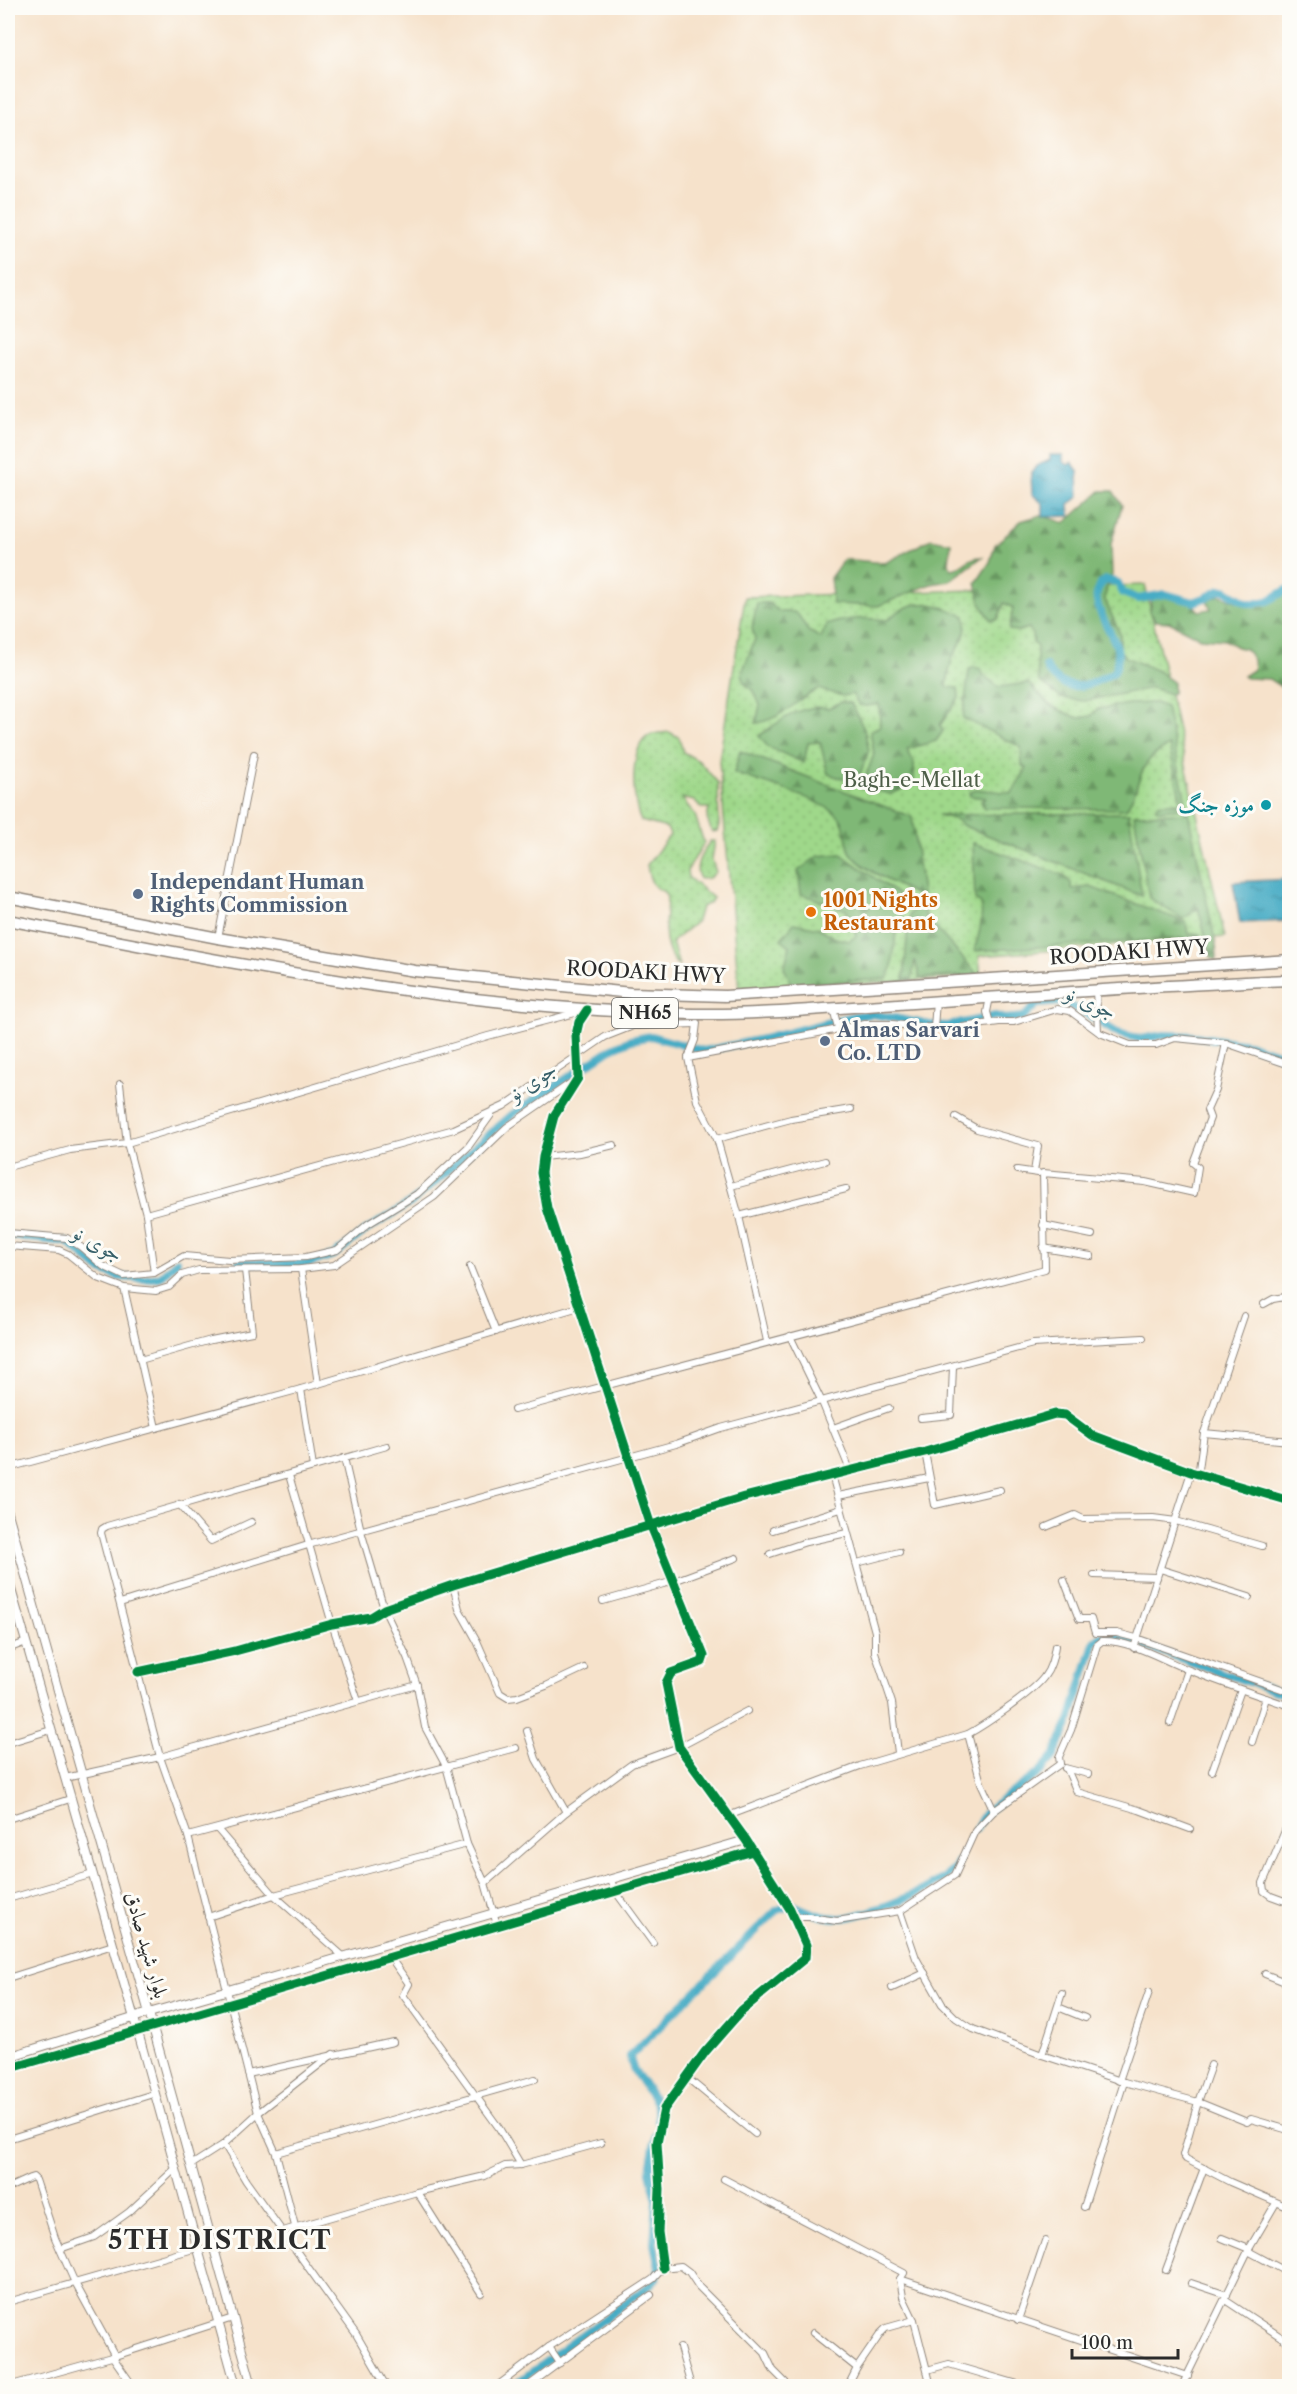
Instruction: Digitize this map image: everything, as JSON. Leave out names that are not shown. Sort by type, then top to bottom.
[{"type":"highway","name":"ROODAKI HWY","points":[[8,897],[218,938],[415,971],[631,993],[725,996],[1290,960]]},
{"type":"highway","name":"ROODAKI HWY","points":[[8,920],[212,960],[461,999],[697,1019],[834,1011],[1096,989],[1290,980]]},
{"type":"main road","name":"بلوار شهید صادق","points":[[8,1513],[252,2386]]},
{"type":"main road","name":"بلوار شهید صادق","points":[[8,1579],[134,2018],[153,2094],[236,2386]]},
{"type":"main road","points":[[8,2057],[149,2013],[746,1840]]},
{"type":"main road","points":[[8,2069],[753,1851]]},
{"type":"street","points":[[218,938],[254,754]]},
{"type":"street","points":[[1096,989],[1097,1027]]},
{"type":"street","points":[[989,1018],[990,997]]},
{"type":"street","points":[[934,1028],[936,1001]]},
{"type":"street","points":[[688,1058],[837,1026],[892,1024],[948,1029],[989,1018],[1014,1022],[1057,1009],[1070,1011],[1097,1027],[1111,1039],[1130,1045],[1156,1045],[1175,1038],[1226,1043],[1290,1065]]},
{"type":"street","points":[[587,1010],[579,1022],[576,1058],[578,1078],[554,1116],[543,1156],[541,1173],[547,1208],[651,1526],[704,1659],[671,1673],[666,1683],[679,1747],[746,1840],[783,1902],[790,1909],[806,1945],[805,1958],[742,2010],[686,2077],[664,2109],[657,2143],[660,2190],[658,2232],[663,2268]]},
{"type":"street","points":[[8,1167],[70,1150],[127,1143],[488,1036],[587,1010]]},
{"type":"street","points":[[834,1011],[837,1026]]},
{"type":"street","points":[[146,1214],[454,1129],[492,1113],[605,1037],[633,1026],[697,1019],[695,1040],[688,1058],[697,1101],[717,1139],[740,1216],[767,1341]]},
{"type":"street","points":[[1017,1170],[1145,1182],[1194,1193],[1198,1167],[1193,1163],[1210,1118],[1207,1110],[1216,1090],[1226,1043]]},
{"type":"street","points":[[8,1246],[59,1250],[68,1254],[98,1278],[124,1288],[156,1291],[169,1287],[182,1275],[199,1269],[301,1269],[334,1265],[404,1220],[448,1184],[507,1128],[578,1078]]},
{"type":"street","points":[[120,1084],[127,1143],[146,1214],[154,1273]]},
{"type":"street","points":[[717,1139],[791,1119],[851,1109]]},
{"type":"street","points":[[8,1233],[67,1238],[103,1266],[124,1276],[154,1273],[184,1256],[229,1260],[306,1257],[337,1250],[368,1224],[417,1194],[468,1147],[492,1113]]},
{"type":"street","points":[[956,1117],[977,1129],[1038,1146],[1034,1172]]},
{"type":"street","points":[[543,1156],[580,1153],[614,1144]]},
{"type":"street","points":[[731,1186],[825,1161]]},
{"type":"street","points":[[514,1410],[1045,1269],[1043,1173]]},
{"type":"street","points":[[740,1216],[846,1189]]},
{"type":"street","points":[[1043,1225],[1092,1235]]},
{"type":"street","points":[[1043,1248],[1091,1256]]},
{"type":"street","points":[[470,1268],[496,1332]]},
{"type":"street","points":[[301,1269],[318,1384]]},
{"type":"street","points":[[140,1360],[211,1340],[252,1332],[245,1270]]},
{"type":"street","points":[[124,1288],[156,1428]]},
{"type":"street","points":[[1264,1304],[1273,1299],[1290,1296]]},
{"type":"street","points":[[8,1468],[301,1389],[579,1307]]},
{"type":"street","points":[[1191,1472],[1199,1469],[1204,1433],[1244,1316]]},
{"type":"street","points":[[790,1336],[822,1402],[850,1470]]},
{"type":"street","points":[[120,1603],[308,1545],[628,1458],[721,1428],[1033,1344],[1143,1338]]},
{"type":"street","points":[[921,1418],[951,1415],[953,1367]]},
{"type":"street","points":[[301,1389],[313,1467]]},
{"type":"street","points":[[833,1428],[889,1408]]},
{"type":"street","points":[[138,1672],[235,1651],[332,1624],[370,1617],[384,1609],[453,1585],[744,1497],[925,1452],[1055,1414],[1065,1415],[1092,1435],[1191,1472],[1290,1501]]},
{"type":"street","points":[[1204,1433],[1290,1441]]},
{"type":"street","points":[[295,2226],[276,2153],[258,2113],[188,1836],[160,1757],[102,1528],[387,1446]]},
{"type":"street","points":[[925,1452],[934,1505],[1000,1490]]},
{"type":"street","points":[[344,1458],[361,1532],[384,1609],[407,1657],[417,1686],[425,1727],[446,1766],[467,1844],[485,1883],[497,1925]]},
{"type":"street","points":[[1135,1644],[1191,1472]]},
{"type":"street","points":[[289,1475],[332,1624],[358,1701]]},
{"type":"street","points":[[832,1475],[875,1632],[875,1652],[892,1703],[898,1753]]},
{"type":"street","points":[[838,1496],[929,1478]]},
{"type":"street","points":[[179,1504],[211,1541],[228,1535],[250,1522]]},
{"type":"street","points":[[773,1530],[841,1509]]},
{"type":"street","points":[[1046,1527],[1075,1515],[1083,1519],[1153,1518],[1176,1521],[1262,1546]]},
{"type":"street","points":[[770,1554],[807,1542],[847,1533]]},
{"type":"street","points":[[857,1563],[899,1552]]},
{"type":"street","points":[[603,1601],[674,1581],[736,1558]]},
{"type":"street","points":[[1160,1569],[1249,1597]]},
{"type":"street","points":[[1094,1575],[1157,1577]]},
{"type":"street","points":[[1064,1580],[1080,1620],[1091,1619],[1095,1633],[1117,1633],[1188,1670],[1290,1706]]},
{"type":"street","points":[[453,1585],[459,1609],[477,1641],[500,1693],[508,1698],[517,1697],[584,1668]]},
{"type":"street","points":[[1088,1774],[1067,1769],[1060,1764],[1059,1757],[1071,1730],[1096,1645],[1102,1641],[1135,1644],[1290,1692]]},
{"type":"street","points":[[8,1649],[26,1642]]},
{"type":"street","points":[[729,1816],[898,1753],[968,1734],[985,1725],[1043,1679],[1052,1663],[1055,1647]]},
{"type":"street","points":[[1170,1723],[1188,1670]]},
{"type":"street","points":[[65,1778],[160,1757],[417,1686]]},
{"type":"street","points":[[1212,1771],[1241,1690]]},
{"type":"street","points":[[1252,1742],[1266,1698]]},
{"type":"street","points":[[485,1883],[566,1812],[632,1764],[679,1747],[747,1711]]},
{"type":"street","points":[[8,1743],[51,1730]]},
{"type":"street","points":[[527,1731],[536,1759],[566,1812]]},
{"type":"street","points":[[968,1734],[981,1783],[992,1808]]},
{"type":"street","points":[[188,1836],[219,1830],[516,1748]]},
{"type":"street","points":[[793,1917],[837,1921],[900,1911],[955,1875],[975,1831],[992,1808],[1060,1764]]},
{"type":"street","points":[[1067,1769],[1077,1792],[1139,1810],[1190,1829]]},
{"type":"street","points":[[8,1819],[70,1799]]},
{"type":"street","points":[[1290,1819],[1263,1883],[1264,1891],[1290,1903]]},
{"type":"street","points":[[219,1830],[274,1894],[344,1958]]},
{"type":"street","points":[[208,1917],[274,1894],[467,1844]]},
{"type":"street","points":[[8,1899],[93,1874]]},
{"type":"street","points":[[611,1880],[615,1891],[653,1943]]},
{"type":"street","points":[[900,1911],[916,1958],[942,2004],[956,2018],[973,2029],[1121,2082],[1198,2102],[1247,2122],[1251,2119],[1285,2129],[1290,2127]]},
{"type":"street","points":[[8,1978],[113,1945]]},
{"type":"street","points":[[390,1957],[410,1984],[403,1995],[475,2095],[521,2165]]},
{"type":"street","points":[[892,1988],[925,1973]]},
{"type":"street","points":[[1265,1974],[1290,1984]]},
{"type":"street","points":[[1084,2207],[1149,1992]]},
{"type":"street","points":[[1042,2055],[1062,1993]]},
{"type":"street","points":[[1058,2007],[1085,2018]]},
{"type":"street","points":[[248,2074],[393,2042]]},
{"type":"street","points":[[191,2165],[224,2144],[258,2113],[333,2054]]},
{"type":"street","points":[[1211,2065],[1183,2155],[1203,2168],[1288,2208],[1290,2198]]},
{"type":"street","points":[[686,2077],[755,2134]]},
{"type":"street","points":[[276,2153],[535,2079]]},
{"type":"street","points":[[8,2139],[153,2094]]},
{"type":"street","points":[[283,2231],[417,2192],[485,2176],[505,2166],[521,2165],[601,2143]]},
{"type":"street","points":[[224,2144],[246,2181],[356,2334],[386,2386]]},
{"type":"street","points":[[1166,2270],[1203,2168]]},
{"type":"street","points":[[60,2249],[94,2237],[129,2212],[176,2169]]},
{"type":"street","points":[[8,2188],[33,2177],[75,2283],[114,2356],[133,2386]]},
{"type":"street","points":[[724,2179],[902,2276],[1018,2320],[1188,2376]]},
{"type":"street","points":[[417,2192],[481,2293]]},
{"type":"street","points":[[1182,2386],[1249,2250],[1276,2203]]},
{"type":"street","points":[[1222,2238],[1249,2250],[1289,2273]]},
{"type":"street","points":[[1018,2320],[1045,2241]]},
{"type":"street","points":[[8,2302],[197,2248]]},
{"type":"street","points":[[497,2386],[549,2348],[653,2279],[663,2268],[681,2266],[765,2353],[773,2370],[789,2386]]},
{"type":"street","points":[[902,2276],[903,2297],[914,2320],[931,2386]]},
{"type":"street","points":[[1191,2283],[1226,2298],[1290,2343]]},
{"type":"street","points":[[528,2386],[651,2295]]},
{"type":"street","points":[[8,2386],[114,2356],[233,2318]]},
{"type":"street","points":[[848,2386],[857,2368],[886,2328],[914,2320]]},
{"type":"street","points":[[813,2333],[857,2368]]},
{"type":"street","points":[[549,2348],[560,2363]]},
{"type":"street","points":[[680,2348],[691,2386]]},
{"type":"street","points":[[927,2370],[949,2364],[1024,2386]]},
{"type":"green space","points":[[1101,491],[1113,491],[1122,505],[1111,544],[1112,575],[1105,600],[1120,634],[1120,650],[1125,657],[1158,671],[1173,682],[1173,693],[1152,688],[1084,701],[1061,698],[1039,681],[1037,647],[1033,643],[1029,628],[1019,631],[1009,630],[1013,608],[1004,603],[998,619],[991,620],[981,604],[976,583],[990,562],[995,545],[1021,521],[1041,515],[1065,523]]},
{"type":"green space","points":[[931,539],[951,543],[949,563],[951,569],[982,557],[950,581],[931,584],[878,606],[833,604],[830,578],[844,559],[885,563]]},
{"type":"green space","name":"Bagh-e-Mellat","points":[[1145,585],[1225,937],[979,956],[981,977],[739,990],[719,761],[745,597]]},
{"type":"green space","points":[[1289,590],[1289,692],[1269,679],[1243,676],[1254,669],[1253,660],[1246,649],[1225,640],[1200,638],[1169,622],[1156,621],[1150,612],[1152,598],[1177,597],[1189,602],[1199,611],[1211,609],[1207,600],[1220,595],[1255,604],[1270,600]]},
{"type":"green space","points":[[757,603],[768,603],[780,612],[794,612],[808,631],[821,638],[826,625],[857,619],[888,620],[898,612],[916,604],[934,605],[965,616],[965,632],[953,657],[947,687],[958,688],[959,698],[940,725],[943,731],[936,741],[907,749],[914,763],[914,785],[890,794],[862,787],[874,754],[870,731],[880,726],[879,704],[859,705],[852,694],[843,696],[818,689],[781,714],[756,723],[760,705],[755,693],[744,682],[742,673],[755,639],[752,628]]},
{"type":"green space","points":[[974,667],[981,669],[984,676],[999,687],[1028,683],[1051,706],[1078,718],[1091,716],[1098,709],[1129,704],[1156,703],[1166,707],[1216,945],[1215,960],[1211,957],[1198,908],[1183,919],[1149,898],[1134,814],[1186,813],[1185,808],[1159,810],[1156,808],[1158,804],[1181,802],[1169,746],[1158,752],[1145,766],[1126,809],[984,808],[981,801],[985,798],[970,796],[969,793],[975,789],[1012,793],[1027,768],[1022,766],[1021,747],[963,718],[969,670]]},
{"type":"green space","points":[[841,702],[851,703],[864,729],[869,750],[860,774],[844,779],[828,774],[820,742],[808,743],[804,763],[768,747],[759,736],[791,714],[809,708],[829,708]]},
{"type":"green space","points":[[669,732],[679,737],[683,752],[699,761],[718,783],[719,825],[717,831],[712,832],[707,819],[709,808],[701,808],[694,801],[682,798],[695,815],[704,843],[687,871],[688,877],[713,898],[710,903],[701,907],[697,921],[672,942],[679,966],[674,961],[666,942],[666,895],[653,885],[647,865],[670,835],[667,828],[641,821],[634,789],[635,762],[643,741],[650,735]]},
{"type":"green space","points":[[740,751],[912,817],[925,916],[978,975],[920,978],[915,960],[912,979],[904,979],[910,914],[921,901],[917,895],[881,877],[856,859],[849,849],[840,818],[832,811],[806,798],[734,773]]},
{"type":"green space","points":[[1129,813],[1142,896],[964,826],[955,819],[938,815]]},
{"type":"green space","points":[[710,841],[715,841],[712,860],[716,872],[709,878],[700,879],[698,864]]},
{"type":"green space","points":[[973,843],[1063,875],[1071,883],[1072,889],[1090,887],[1186,922],[1188,934],[1200,934],[1202,937],[976,951],[982,910],[981,904],[975,900]]},
{"type":"green space","points":[[841,854],[900,896],[904,910],[896,932],[892,968],[887,979],[792,984],[784,968],[790,946],[781,939],[794,923],[819,928],[835,938],[849,941],[856,936],[852,920],[846,910],[801,894],[798,871],[818,856]]},
{"type":"water","points":[[1050,455],[1063,455],[1063,461],[1068,465],[1072,462],[1078,471],[1079,497],[1069,504],[1070,516],[1043,517],[1043,504],[1032,494],[1031,474],[1036,466],[1050,460]]},
{"type":"water","points":[[1289,879],[1289,921],[1240,923],[1233,882]]},
{"type":"waterway","points":[[1046,666],[1050,673],[1061,682],[1076,686],[1092,683],[1114,672],[1117,648],[1097,604],[1099,587],[1106,580],[1118,583],[1123,593],[1138,599],[1165,594],[1194,602],[1220,590],[1225,590],[1247,603],[1257,603],[1268,601],[1290,588]]},
{"type":"waterway","name":"جوی نو","points":[[239,1262],[308,1264],[334,1255],[365,1231],[412,1202],[513,1114],[611,1049],[631,1040],[651,1036],[704,1051],[763,1039],[852,1016],[873,1014],[930,1025],[948,1026],[996,1016],[1005,1019],[1024,1017],[1037,1004],[1060,1002],[1080,1010],[1117,1033],[1141,1039],[1164,1035],[1195,1036],[1248,1044],[1290,1058]]},
{"type":"waterway","name":"جوی نو","points":[[8,1236],[67,1242],[99,1269],[119,1277],[145,1279],[160,1277],[177,1261]]},
{"type":"waterway","points":[[976,1828],[986,1812],[1040,1772],[1054,1756],[1070,1720],[1094,1643],[1099,1637],[1112,1635],[1290,1696]]},
{"type":"waterway","points":[[658,2122],[659,2113],[656,2104],[636,2074],[630,2056],[777,1910],[793,1905],[823,1916],[842,1918],[854,1916],[887,1906],[924,1890],[952,1872],[958,1863]]},
{"type":"waterway","points":[[513,2386],[649,2286],[657,2277],[659,2267],[654,2244],[657,2200],[650,2171],[656,2134]]},
{"type":"cycle path","points":[[587,1010],[579,1022],[576,1035],[578,1078],[554,1116],[543,1157],[541,1173],[547,1208],[651,1526],[704,1656],[702,1662],[671,1673],[666,1683],[679,1747],[746,1840],[790,1909],[806,1945],[805,1958],[742,2010],[705,2052],[664,2109],[657,2143],[660,2190],[658,2232],[663,2268]]},
{"type":"cycle path","points":[[138,1672],[235,1651],[332,1624],[371,1617],[384,1609],[453,1585],[744,1497],[925,1452],[1055,1414],[1065,1415],[1092,1435],[1191,1472],[1290,1501]]},
{"type":"cycle path","points":[[8,2069],[753,1851]]},
{"type":"place","name":"موزه جنگ","points":[[1266,805]]},
{"type":"place","name":"Independant Human Rights Commission","points":[[138,894]]},
{"type":"place","name":"1001 Nights Restaurant","points":[[811,912]]},
{"type":"place","name":"Almas Sarvari Co. LTD","points":[[825,1041]]},
{"type":"district","name":"5TH DISTRICT","points":[[220,2240]]}]
